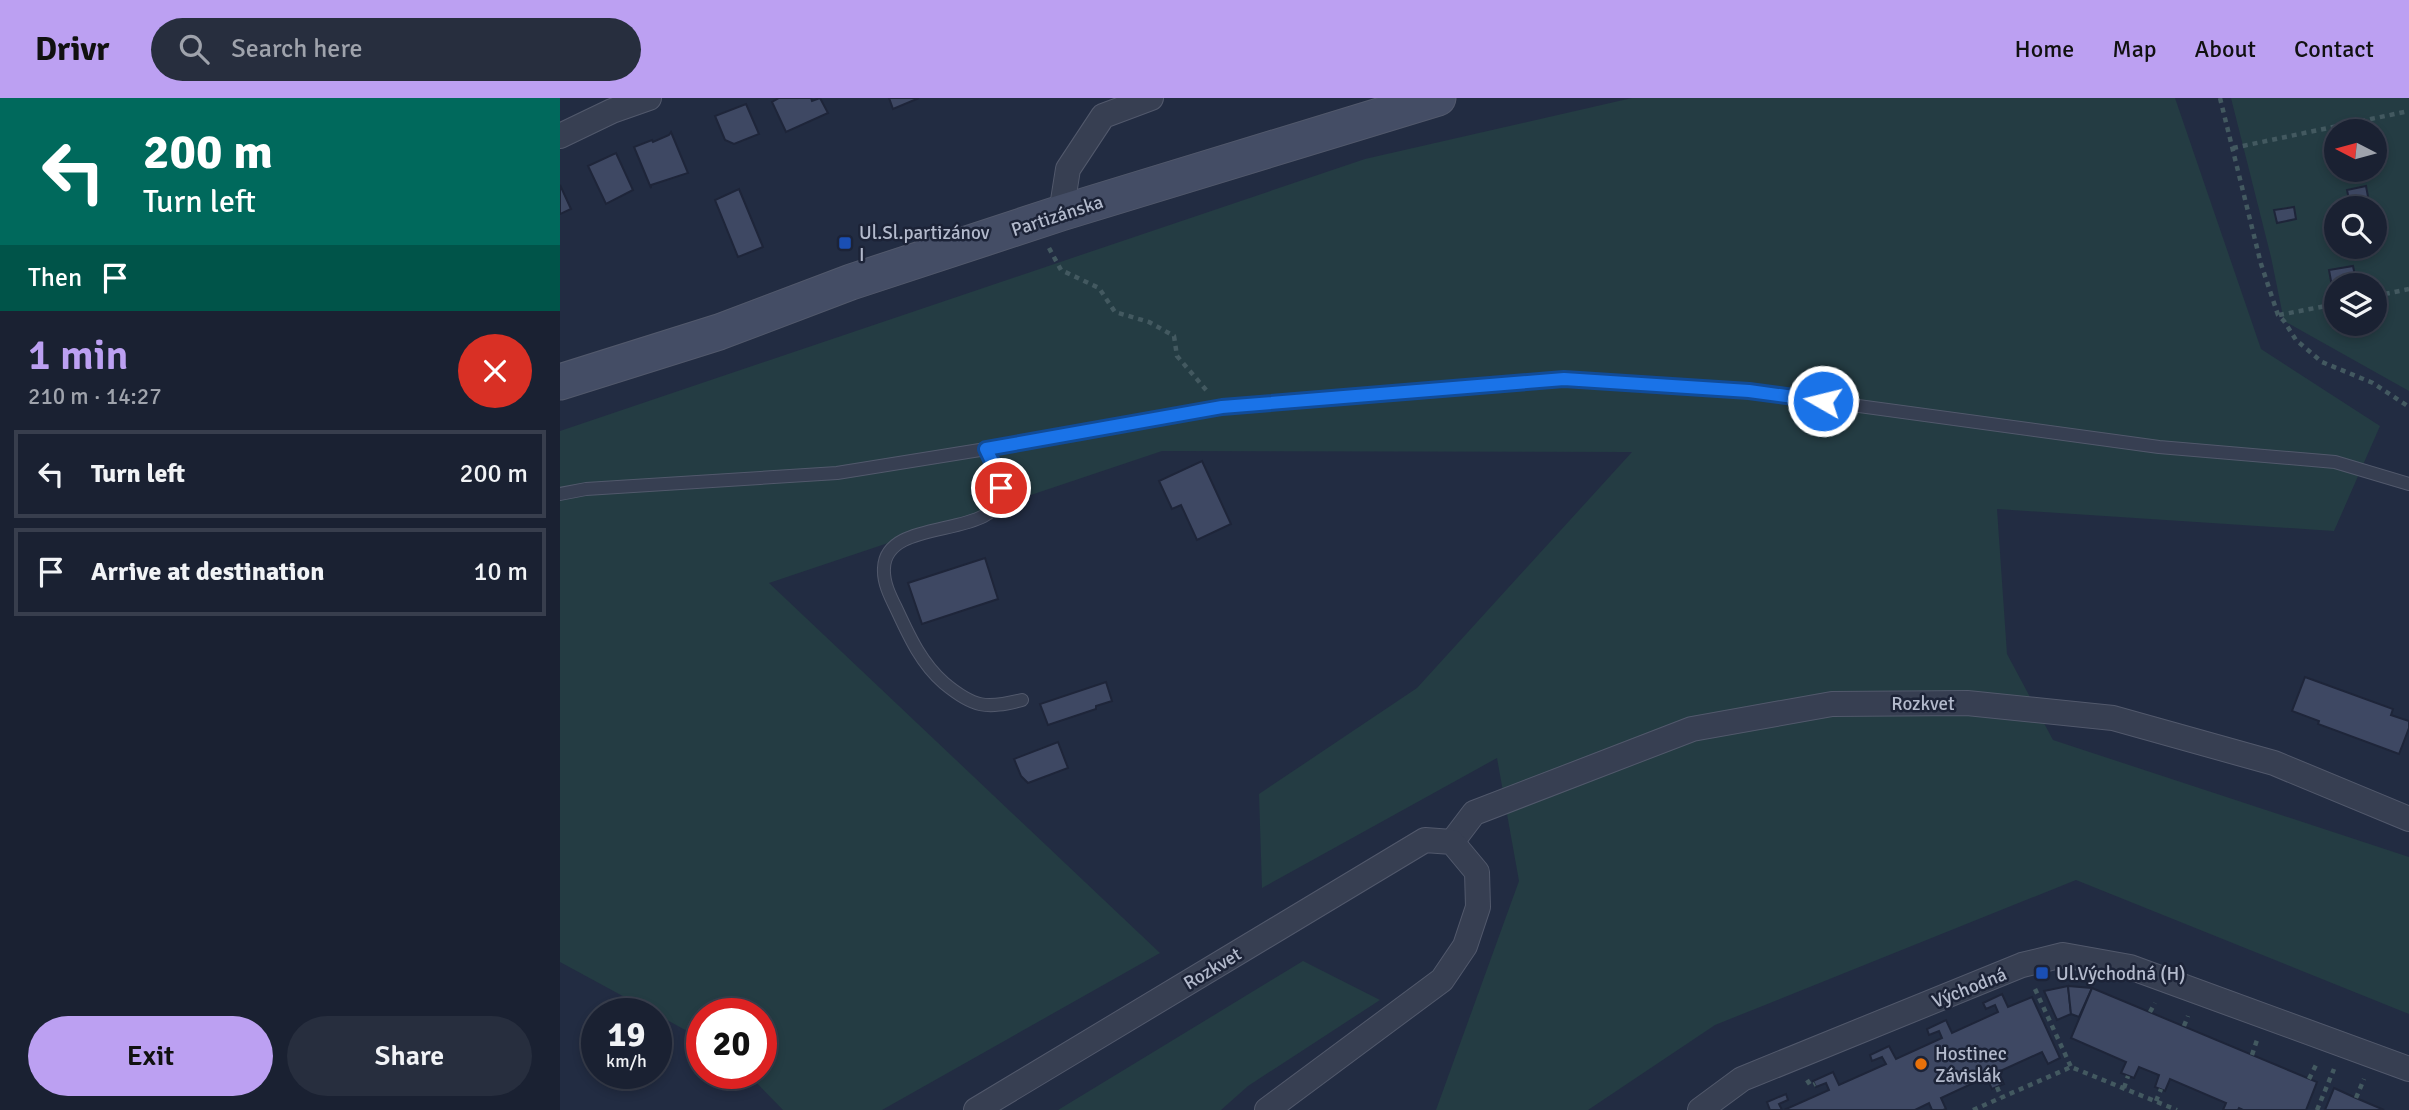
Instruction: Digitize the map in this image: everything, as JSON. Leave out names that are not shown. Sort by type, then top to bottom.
[{"type":"main road","name":"Partizánska","points":[[560,382],[719,332],[851,282],[1062,213],[1438,98]]},
{"type":"street","points":[[560,136],[612,111],[649,98]]},
{"type":"street","points":[[1062,213],[1068,169],[1103,117],[1151,98]]},
{"type":"street","name":"Rozkvet","points":[[976,1110],[1425,840],[1452,842],[1474,813],[1692,729],[1832,704],[1967,703],[2113,718],[2274,762],[2409,819]]},
{"type":"street","points":[[1267,1110],[1442,979],[1465,946],[1478,907],[1477,872],[1452,842]]},
{"type":"street","name":"Východná","points":[[1700,1110],[1741,1080],[2022,965],[2063,956],[2130,967],[2409,1069]]},
{"type":"lane","points":[[560,494],[586,489],[837,473],[1222,407],[1564,379],[1736,390],[2159,447],[2335,462],[2409,484]]},
{"type":"lane","points":[[986,449],[1001,488],[998,504],[986,515],[900,541],[883,566],[888,591],[910,640],[927,667],[961,696],[980,706],[996,706],[1022,700]]},
{"type":"path","points":[[2220,98],[2261,264],[2278,315],[2296,340],[2322,362],[2373,383],[2409,407]]},
{"type":"path","points":[[2233,148],[2409,111]]},
{"type":"path","points":[[1048,247],[1061,270],[1099,288],[1115,312],[1149,322],[1174,336],[1177,356],[1222,407]]},
{"type":"path","points":[[2387,294],[2409,289]]},
{"type":"path","points":[[2278,315],[2324,305]]},
{"type":"path","points":[[2035,988],[2071,1067],[2176,1110]]},
{"type":"path","points":[[2309,1079],[2320,1057]]},
{"type":"path","points":[[2317,1110],[2336,1063]]},
{"type":"path","points":[[1973,1110],[2071,1067]]},
{"type":"path","points":[[2123,1088],[2128,1076]]},
{"type":"path","points":[[2356,1098],[2364,1079]]},
{"type":"path","points":[[1997,1087],[2001,1097]]},
{"type":"path","points":[[2156,1101],[2161,1089]]},
{"type":"shaded area","points":[[1632,98],[2175,98],[2261,349],[2380,426],[2334,531],[1997,509],[2007,654],[2053,740],[2409,857],[2409,1014],[2076,880],[1715,1025],[1588,1110],[1436,1110],[1519,881],[1497,758],[1262,888],[1259,794],[1417,688],[1632,452],[1162,451],[769,583],[1160,953],[882,1110],[783,1110],[763,1089],[777,1089],[777,998],[686,998],[686,1030],[672,1023],[672,998],[626,998],[560,962],[560,431],[1365,159]]},
{"type":"shaded area","points":[[2231,98],[2409,98],[2409,391],[2284,321],[2271,257]]},
{"type":"shaded area","points":[[1303,961],[1380,1000],[1248,1086],[1221,1110],[1058,1110]]},
{"type":"building","points":[[779,98],[811,98],[812,101],[820,98],[828,113],[786,132],[772,102]]},
{"type":"building","points":[[889,98],[919,98],[893,109]]},
{"type":"building","points":[[746,104],[759,134],[734,144],[725,140],[715,116]]},
{"type":"building","points":[[671,132],[688,173],[651,185],[651,188],[634,147],[652,140],[653,142]]},
{"type":"building","points":[[616,153],[633,190],[606,204],[588,166]]},
{"type":"building","points":[[560,185],[571,209],[560,214]]},
{"type":"building","points":[[2366,186],[2368,196],[2348,196],[2347,190]]},
{"type":"building","points":[[739,189],[763,247],[738,257],[715,200]]},
{"type":"building","points":[[2294,207],[2296,219],[2277,223],[2274,210]]},
{"type":"building","points":[[2353,266],[2354,273],[2330,273],[2329,270]]},
{"type":"building","points":[[1202,461],[1231,524],[1197,540],[1181,505],[1172,509],[1159,481]]},
{"type":"building","points":[[985,558],[998,599],[922,624],[908,583]]},
{"type":"building","points":[[2305,677],[2393,709],[2391,715],[2409,721],[2399,754],[2318,724],[2319,721],[2292,711]]},
{"type":"building","points":[[1106,682],[1112,701],[1048,725],[1040,704]]},
{"type":"building","points":[[1058,742],[1068,768],[1028,783],[1021,776],[1014,759]]},
{"type":"building","points":[[2068,986],[2071,1014],[2057,1020],[2044,991]]},
{"type":"building","points":[[2068,986],[2092,988],[2079,1017],[2071,1014]]},
{"type":"building","points":[[2092,988],[2317,1082],[2306,1110],[2223,1110],[2226,1103],[2170,1079],[2165,1091],[2155,1087],[2159,1075],[2139,1067],[2134,1078],[2121,1073],[2126,1062],[2071,1038]]},
{"type":"building","points":[[2002,994],[2008,1007],[2032,997],[2060,1058],[2048,1064],[2042,1052],[1998,1072],[2004,1084],[1992,1089],[1986,1077],[1941,1098],[1946,1109],[1943,1110],[1932,1110],[1929,1103],[1915,1110],[1784,1110],[1829,1090],[1826,1083],[1816,1087],[1813,1081],[1833,1072],[1839,1085],[1886,1064],[1882,1057],[1872,1061],[1870,1055],[1889,1046],[1896,1059],[1942,1038],[1939,1031],[1929,1035],[1927,1029],[1946,1020],[1952,1033],[1998,1012],[1995,1005],[1986,1009],[1983,1003]]},
{"type":"building","points":[[2334,1088],[2356,1098],[2384,1110],[2325,1110]]},
{"type":"building","points":[[1786,1094],[1788,1100],[1779,1104],[1782,1110],[1770,1110],[1767,1102]]},
{"type":"place","name":"Ul.Sl.partizánov I","points":[[845,243]]},
{"type":"place","name":"Ul.Východná (H)","points":[[2042,973]]},
{"type":"place","name":"Hostinec Závislák","points":[[1921,1064]]},
{"type":"route","points":[[1001,488],[986,449],[1222,407],[1564,379],[1749,391],[1823,401]]}]
